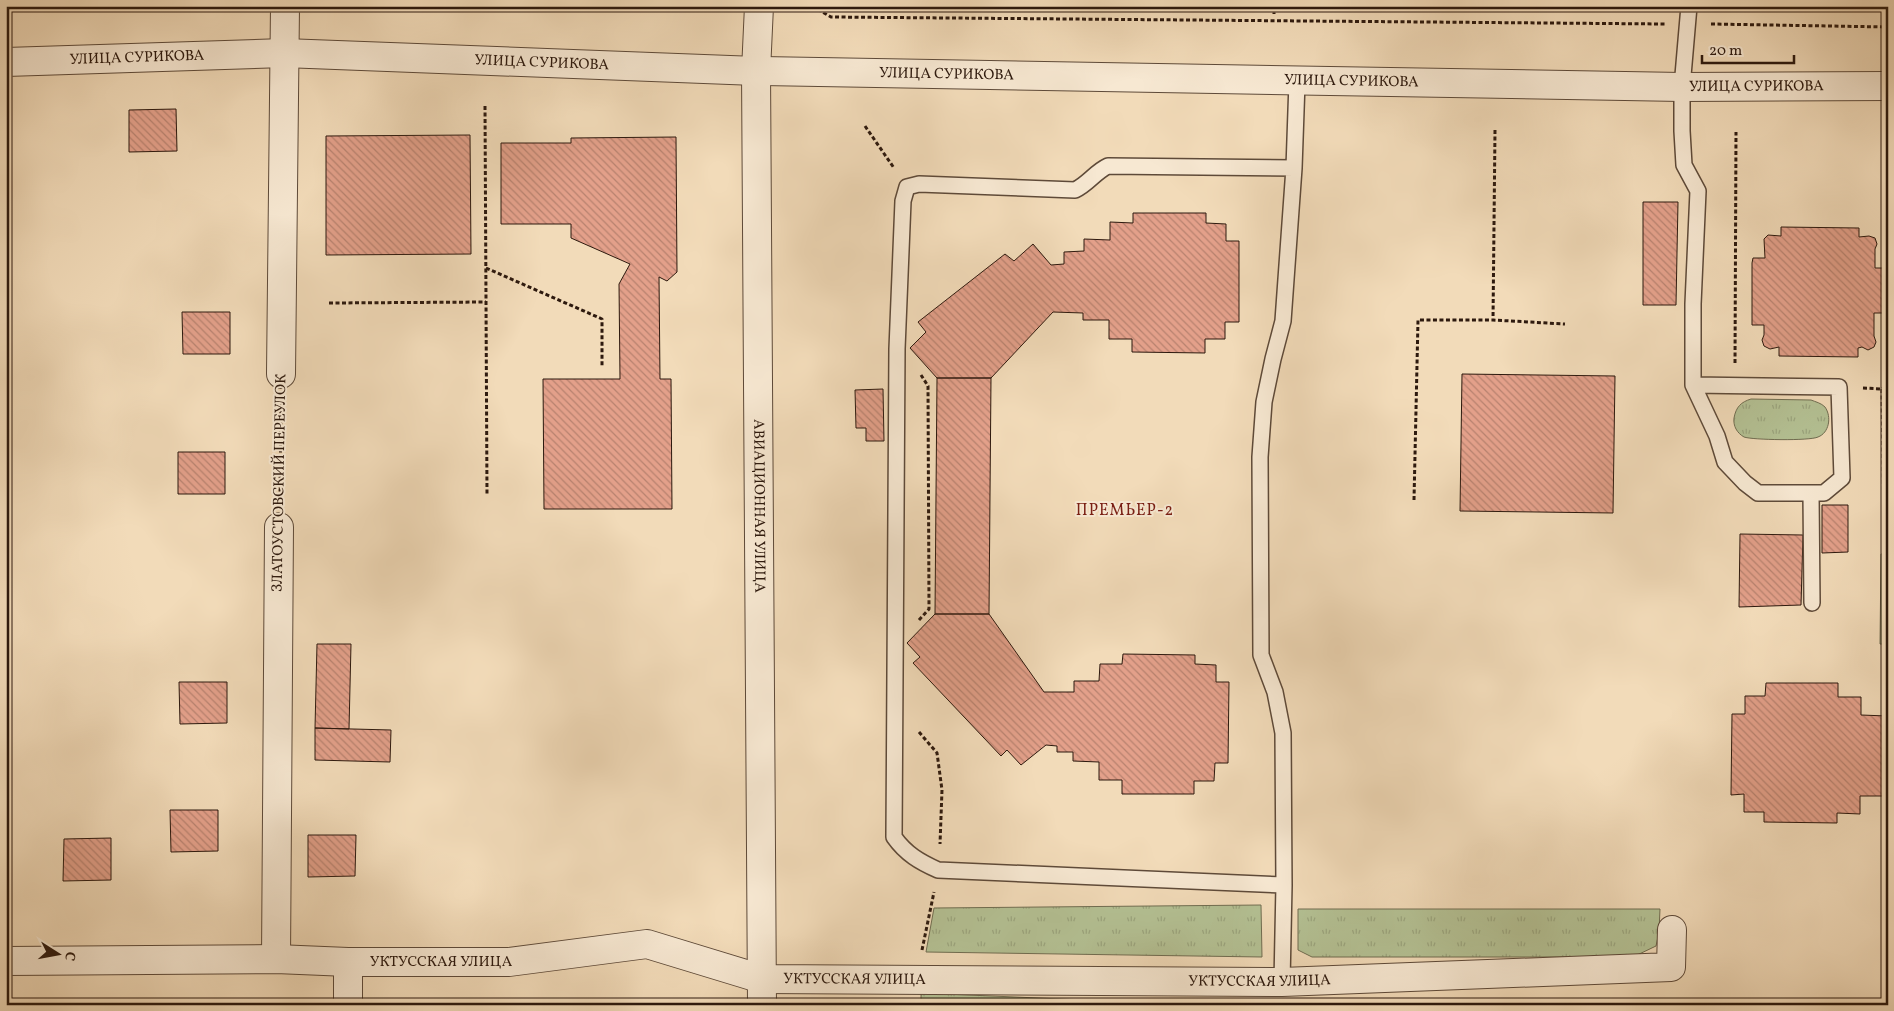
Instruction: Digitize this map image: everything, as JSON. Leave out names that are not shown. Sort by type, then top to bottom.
[{"type":"street","name":"ЗЛАТОУСТОВСКИЙ ПЕРЕУЛОК","points":[[281,374],[285,6]]},
{"type":"street","name":"АВИАЦИОННАЯ УЛИЦА","points":[[759,6],[756,71],[762,992]]},
{"type":"street","name":"УЛИЦА СУРИКОВА","points":[[6,62],[284,53],[756,71],[1682,88],[1888,86]]},
{"type":"street","name":"ЗЛАТОУСТОВСКИЙ ПЕРЕУЛОК","points":[[276,959],[280,528]]},
{"type":"street","name":"УКТУССКАЯ УЛИЦА","points":[[6,961],[276,959],[348,962],[509,962],[647,944],[762,992],[916,979],[1282,982],[1671,968],[1672,930]]},
{"type":"street","points":[[348,962],[348,1005]]},
{"type":"lane","points":[[1689,6],[1682,88],[1684,165],[1698,191],[1692,304],[1692,385],[1717,436],[1725,462],[1745,483],[1758,493],[1824,494],[1842,478],[1840,387],[1692,385]]},
{"type":"lane","points":[[1282,982],[1284,885],[1282,733],[1275,692],[1261,655],[1260,457],[1264,402],[1283,321],[1298,82]]},
{"type":"lane","points":[[1284,885],[938,870],[913,858],[894,837],[897,349],[903,201],[908,187],[918,184],[1075,190],[1083,186],[1098,170],[1108,166],[1294,168]]},
{"type":"lane","points":[[1812,493],[1812,603]]},
{"type":"path","points":[[812,6],[831,17],[1888,27]]},
{"type":"path","points":[[1274,6],[1274,14]]},
{"type":"path","points":[[485,106],[487,495]]},
{"type":"path","points":[[865,126],[908,187]]},
{"type":"path","points":[[1493,320],[1495,130]]},
{"type":"path","points":[[1734,356],[1736,132]]},
{"type":"path","points":[[486,268],[602,319],[602,367]]},
{"type":"path","points":[[329,302],[486,302]]},
{"type":"path","points":[[1414,500],[1418,320],[1493,320],[1565,324]]},
{"type":"path","name":"ЗЛАТОУСТОВСКИЙ ПЕРЕУЛОК","points":[[280,528],[281,374]]},
{"type":"path","points":[[1882,389],[1884,528],[1888,528]]},
{"type":"path","points":[[916,979],[938,870]]},
{"type":"green space","points":[[1751,399],[1811,400],[1817,402],[1825,407],[1827,411],[1829,420],[1827,428],[1818,437],[1804,439],[1781,440],[1744,437],[1736,429],[1734,418],[1740,406]]},
{"type":"green space","points":[[1881,554],[1888,554],[1888,644],[1880,644]]},
{"type":"green space","points":[[1261,905],[1262,957],[926,952],[934,908]]},
{"type":"green space","points":[[1298,909],[1660,909],[1656,946],[1633,957],[1312,957],[1298,950]]},
{"type":"green space","points":[[921,993],[1085,1000],[1086,1005],[921,1005]]},
{"type":"building","points":[[76,6],[178,6],[178,8],[76,10]]},
{"type":"building","points":[[176,109],[177,151],[129,152],[129,110]]},
{"type":"building","points":[[470,135],[471,254],[326,255],[326,136]]},
{"type":"building","points":[[676,137],[677,272],[667,281],[659,277],[660,379],[671,379],[672,509],[544,509],[543,379],[620,379],[619,284],[630,264],[571,238],[571,224],[501,224],[501,143],[571,143],[571,138]]},
{"type":"building","points":[[1643,202],[1678,202],[1676,305],[1643,305]]},
{"type":"building","points":[[1133,213],[1206,213],[1206,223],[1226,224],[1226,241],[1239,241],[1239,322],[1225,322],[1225,339],[1205,339],[1205,353],[1132,352],[1132,339],[1109,339],[1109,320],[1083,320],[1083,313],[1053,312],[991,378],[937,378],[910,348],[926,332],[918,322],[1005,254],[1014,261],[1033,244],[1051,265],[1064,264],[1064,252],[1084,251],[1084,239],[1110,240],[1110,222],[1133,223]]},
{"type":"building","points":[[1781,227],[1859,228],[1859,237],[1869,236],[1875,238],[1877,244],[1875,249],[1875,268],[1888,268],[1888,313],[1874,313],[1874,336],[1876,342],[1874,347],[1868,350],[1862,347],[1858,348],[1858,357],[1779,356],[1779,347],[1770,349],[1764,346],[1762,340],[1764,325],[1752,325],[1752,263],[1753,258],[1765,258],[1764,239],[1768,235],[1781,236]]},
{"type":"building","points":[[182,312],[230,312],[230,354],[183,354]]},
{"type":"building","points":[[1462,374],[1615,376],[1613,513],[1460,511]]},
{"type":"building","points":[[937,378],[991,378],[989,614],[935,614]]},
{"type":"building","points":[[883,389],[884,441],[866,441],[866,428],[856,428],[855,390]]},
{"type":"building","points":[[178,452],[225,452],[225,494],[178,494]]},
{"type":"building","points":[[1822,505],[1848,505],[1848,552],[1822,553]]},
{"type":"building","points":[[1740,534],[1803,535],[1801,605],[1739,607]]},
{"type":"building","points":[[935,614],[989,614],[1044,692],[1074,692],[1074,681],[1099,681],[1100,664],[1122,664],[1123,654],[1195,655],[1195,664],[1216,665],[1216,682],[1229,682],[1228,763],[1215,763],[1214,781],[1194,781],[1194,794],[1122,794],[1122,780],[1099,780],[1099,762],[1073,761],[1073,752],[1057,752],[1057,746],[1046,745],[1021,765],[1007,750],[1001,756],[913,663],[920,657],[907,643]]},
{"type":"building","points":[[317,644],[351,644],[349,729],[315,728]]},
{"type":"building","points":[[179,682],[227,682],[227,723],[180,724]]},
{"type":"building","points":[[1766,683],[1838,683],[1838,697],[1861,697],[1861,715],[1887,716],[1888,785],[1886,785],[1886,796],[1860,796],[1860,814],[1837,813],[1837,823],[1764,822],[1764,812],[1744,812],[1744,794],[1731,795],[1732,714],[1745,714],[1745,696],[1765,696]]},
{"type":"building","points":[[315,728],[391,730],[390,762],[315,760]]},
{"type":"building","points":[[170,810],[218,810],[218,851],[171,852]]},
{"type":"building","points":[[308,835],[356,835],[355,876],[308,877]]},
{"type":"building","points":[[111,838],[111,880],[63,881],[64,839]]},
{"type":"district","name":"ПРЕМЬЕР-2","points":[[1125,511]]}]
